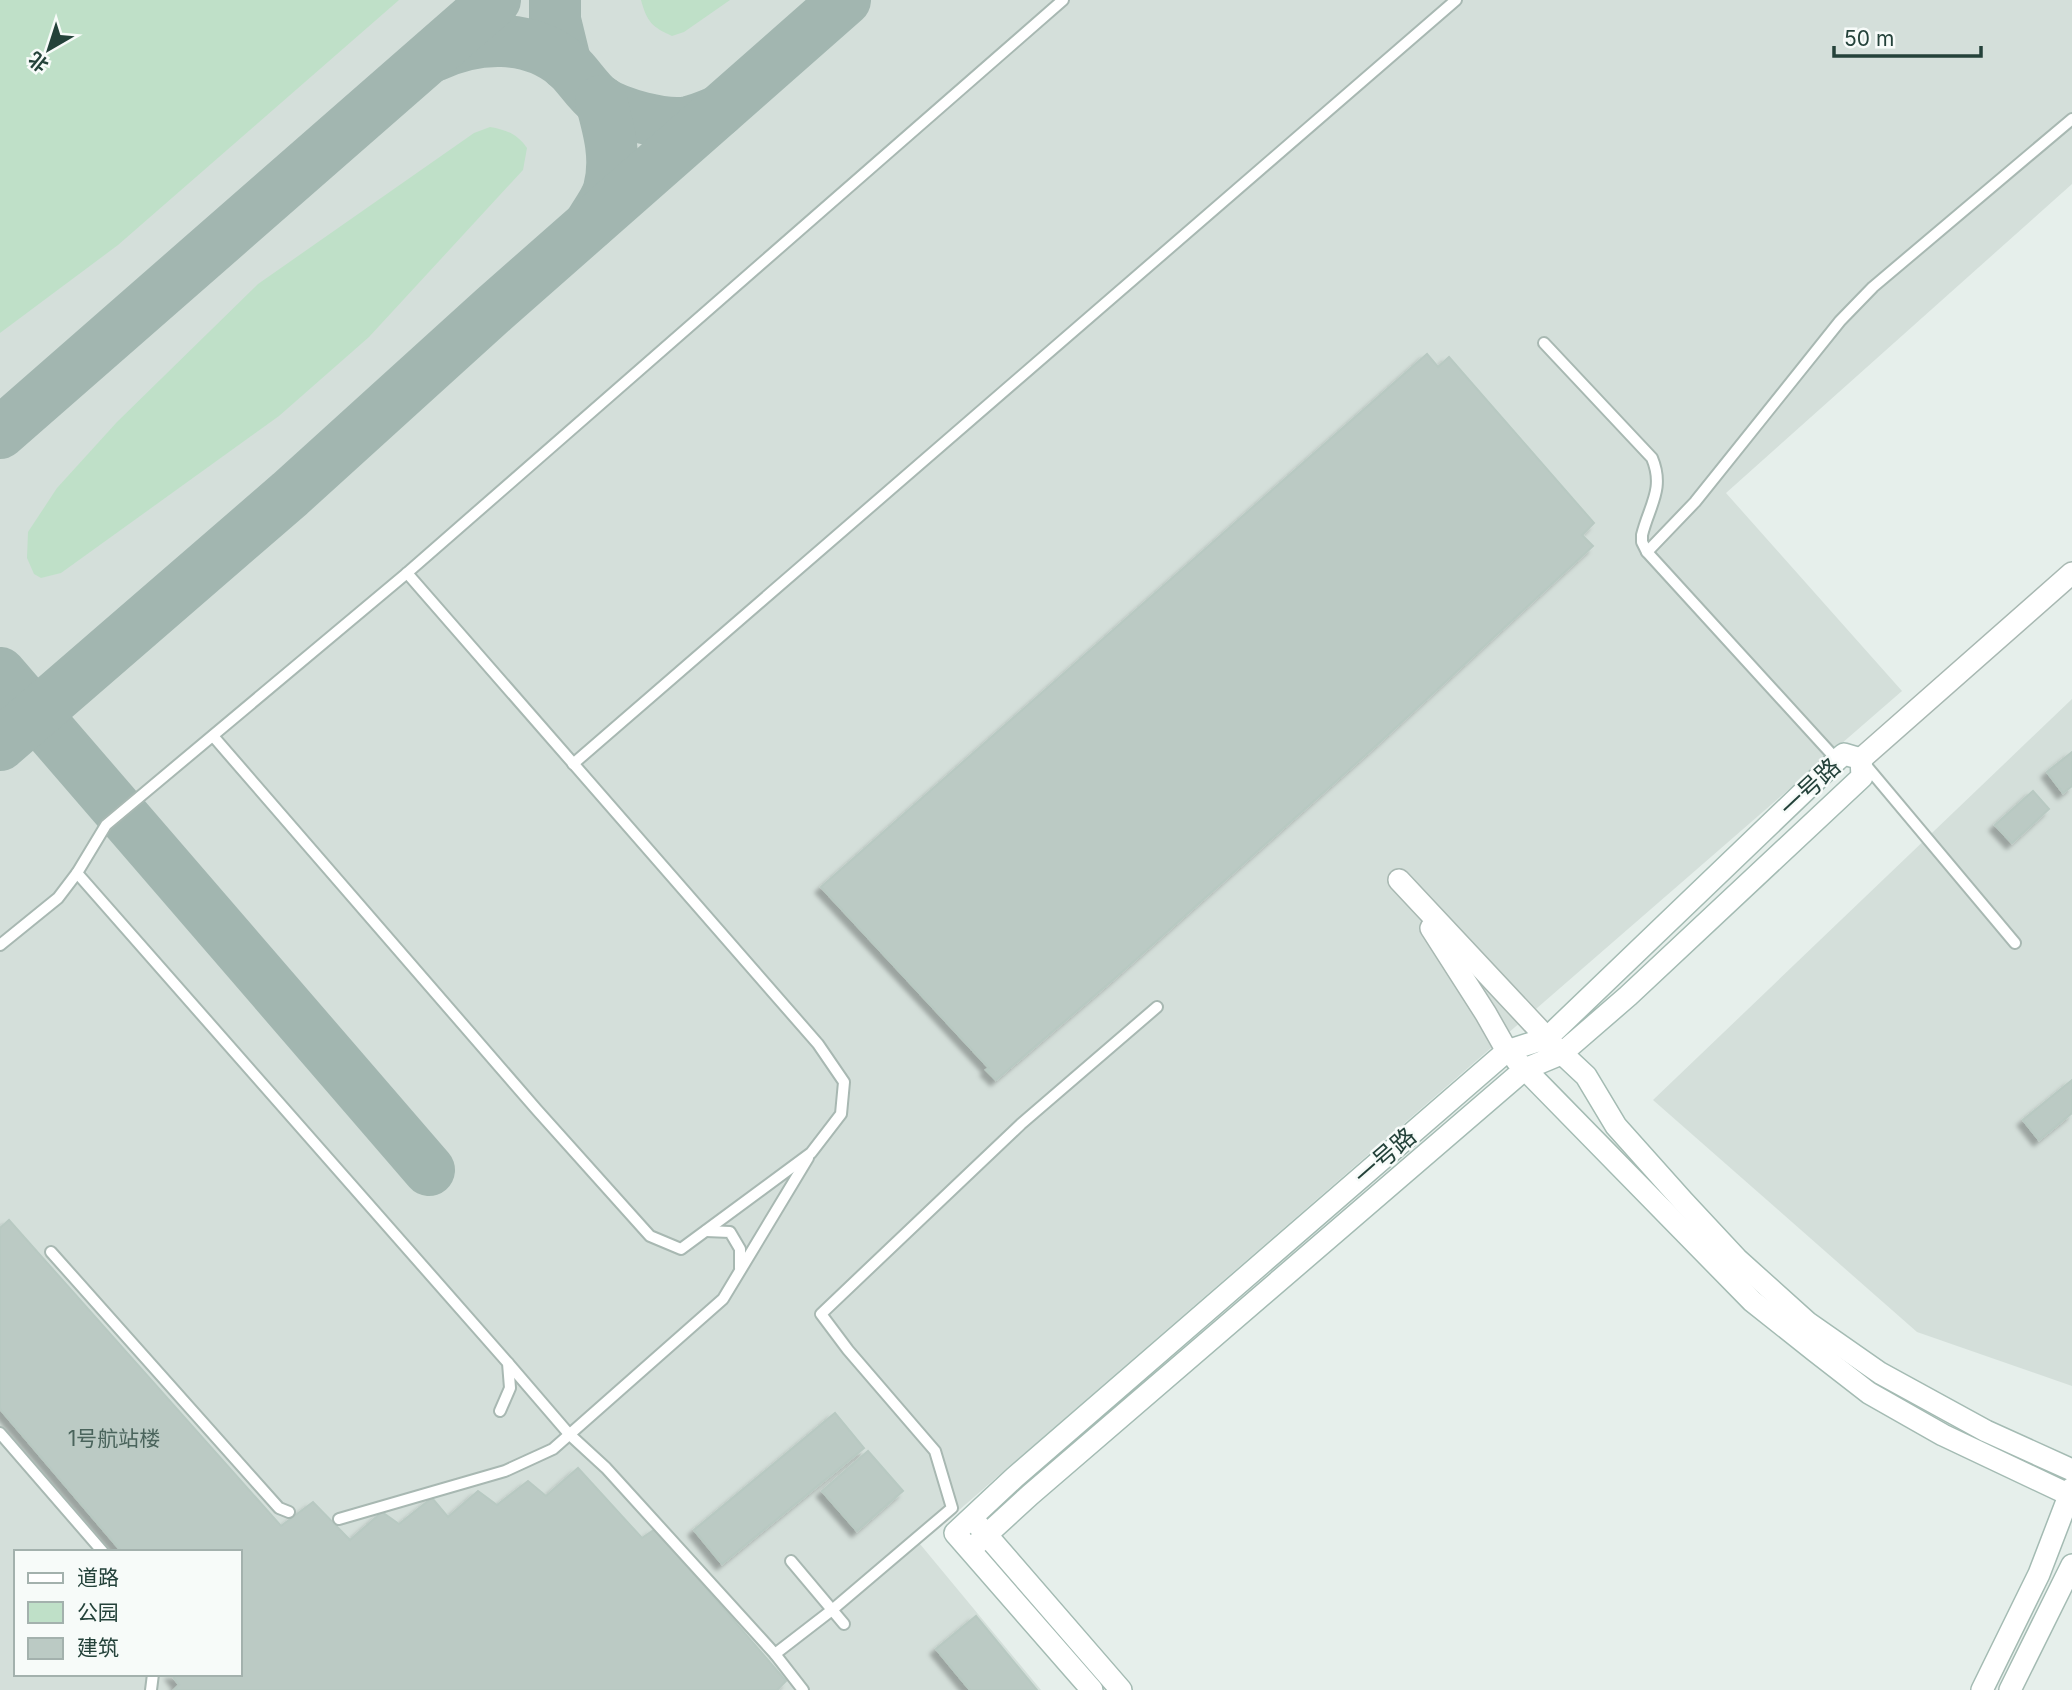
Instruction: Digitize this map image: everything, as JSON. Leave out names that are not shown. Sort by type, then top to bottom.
[{"type":"main road","points":[[1861,759],[2069,581]]},
{"type":"main road","name":"一号路","points":[[1844,754],[1861,759],[1862,777],[1562,1054],[1525,1069],[1030,1495],[970,1550],[955,1533],[1015,1477],[1507,1051],[1547,1038],[1844,754]]},
{"type":"main road","points":[[1982,1690],[2039,1574],[2071,1492],[1932,1429],[1869,1393],[1752,1301],[1507,1051],[1399,880],[1512,1003],[1586,1076],[1616,1126],[1683,1201],[1737,1259],[1807,1322],[1880,1373],[1986,1431],[2072,1469]]},
{"type":"main road","points":[[972,1517],[1121,1690]]},
{"type":"main road","points":[[970,1550],[1092,1690]]},
{"type":"main road","points":[[2010,1690],[2072,1565]]},
{"type":"lane","points":[[0,945],[58,898],[77,873],[106,825],[407,573],[1063,0]]},
{"type":"lane","points":[[573,764],[1456,0]]},
{"type":"lane","points":[[1647,551],[1695,502],[1840,321],[1873,287],[2072,119]]},
{"type":"lane","points":[[1544,343],[1652,458],[1658,485],[1642,535],[1647,551],[1837,760]]},
{"type":"lane","points":[[339,1519],[505,1471],[553,1450],[723,1299],[811,1153],[841,1114],[844,1082],[818,1044],[407,573]]},
{"type":"lane","points":[[213,736],[537,1110],[650,1236],[681,1249],[811,1153]]},
{"type":"lane","points":[[1861,759],[2015,943]]},
{"type":"lane","points":[[77,873],[569,1434],[606,1468],[775,1654],[803,1690]]},
{"type":"lane","points":[[775,1654],[832,1610],[952,1508],[935,1451],[848,1350],[821,1314],[1021,1124],[1157,1007]]},
{"type":"lane","points":[[706,1231],[730,1232],[740,1249],[740,1271]]},
{"type":"lane","points":[[51,1252],[279,1508],[289,1512]]},
{"type":"lane","points":[[500,1411],[510,1388],[508,1363]]},
{"type":"lane","points":[[0,1433],[101,1550]]},
{"type":"lane","points":[[791,1561],[844,1624]]},
{"type":"shaded area","points":[[0,0],[2072,0],[2072,184],[1726,493],[1902,691],[920,1544],[1041,1690],[0,1690]]},
{"type":"shaded area","points":[[2072,699],[2072,1386],[1917,1332],[1653,1100]]},
{"type":"green space","points":[[0,0],[399,0],[118,245],[0,333]]},
{"type":"green space","points":[[641,0],[730,0],[684,32],[672,36],[651,23]]},
{"type":"green space","points":[[490,127],[511,133],[527,148],[523,170],[369,337],[279,416],[61,573],[41,578],[34,574],[27,558],[28,532],[57,488],[117,422],[258,284],[474,133]]},
{"type":"building","points":[[1427,354],[1438,367],[1449,357],[1594,523],[1582,535],[1593,546],[1379,743],[1114,979],[996,1080],[986,1070],[989,1068],[821,887]]},
{"type":"building","points":[[2072,752],[2072,786],[2063,793],[2047,772]]},
{"type":"building","points":[[2033,791],[2049,809],[2012,843],[1995,825]]},
{"type":"building","points":[[2072,1080],[2072,1113],[2039,1140],[2023,1120]]},
{"type":"building","points":[[9,1220],[281,1526],[313,1502],[350,1540],[382,1512],[399,1524],[432,1498],[448,1517],[478,1491],[497,1505],[528,1481],[546,1496],[578,1468],[642,1538],[655,1529],[786,1681],[777,1690],[174,1690],[179,1685],[172,1676],[242,1676],[242,1550],[120,1550],[0,1409],[0,1228]]},
{"type":"building","points":[[835,1413],[864,1448],[722,1564],[694,1530]]},
{"type":"building","points":[[868,1451],[903,1491],[857,1531],[822,1491]]},
{"type":"building","points":[[976,1616],[1037,1690],[970,1690],[936,1649]]},
{"type":"taxiway","points":[[0,433],[495,0]]},
{"type":"taxiway","points":[[555,0],[555,20],[566,65]]},
{"type":"taxiway","points":[[0,745],[290,494],[494,309],[845,0]]},
{"type":"taxiway","points":[[434,56],[467,44],[502,41],[519,43],[552,55],[567,65],[600,101],[630,114],[655,121],[678,123],[696,120],[719,111]]},
{"type":"taxiway","points":[[590,224],[606,198],[612,167],[611,145],[601,101]]},
{"type":"taxiway","points":[[0,673],[429,1170]]}]
